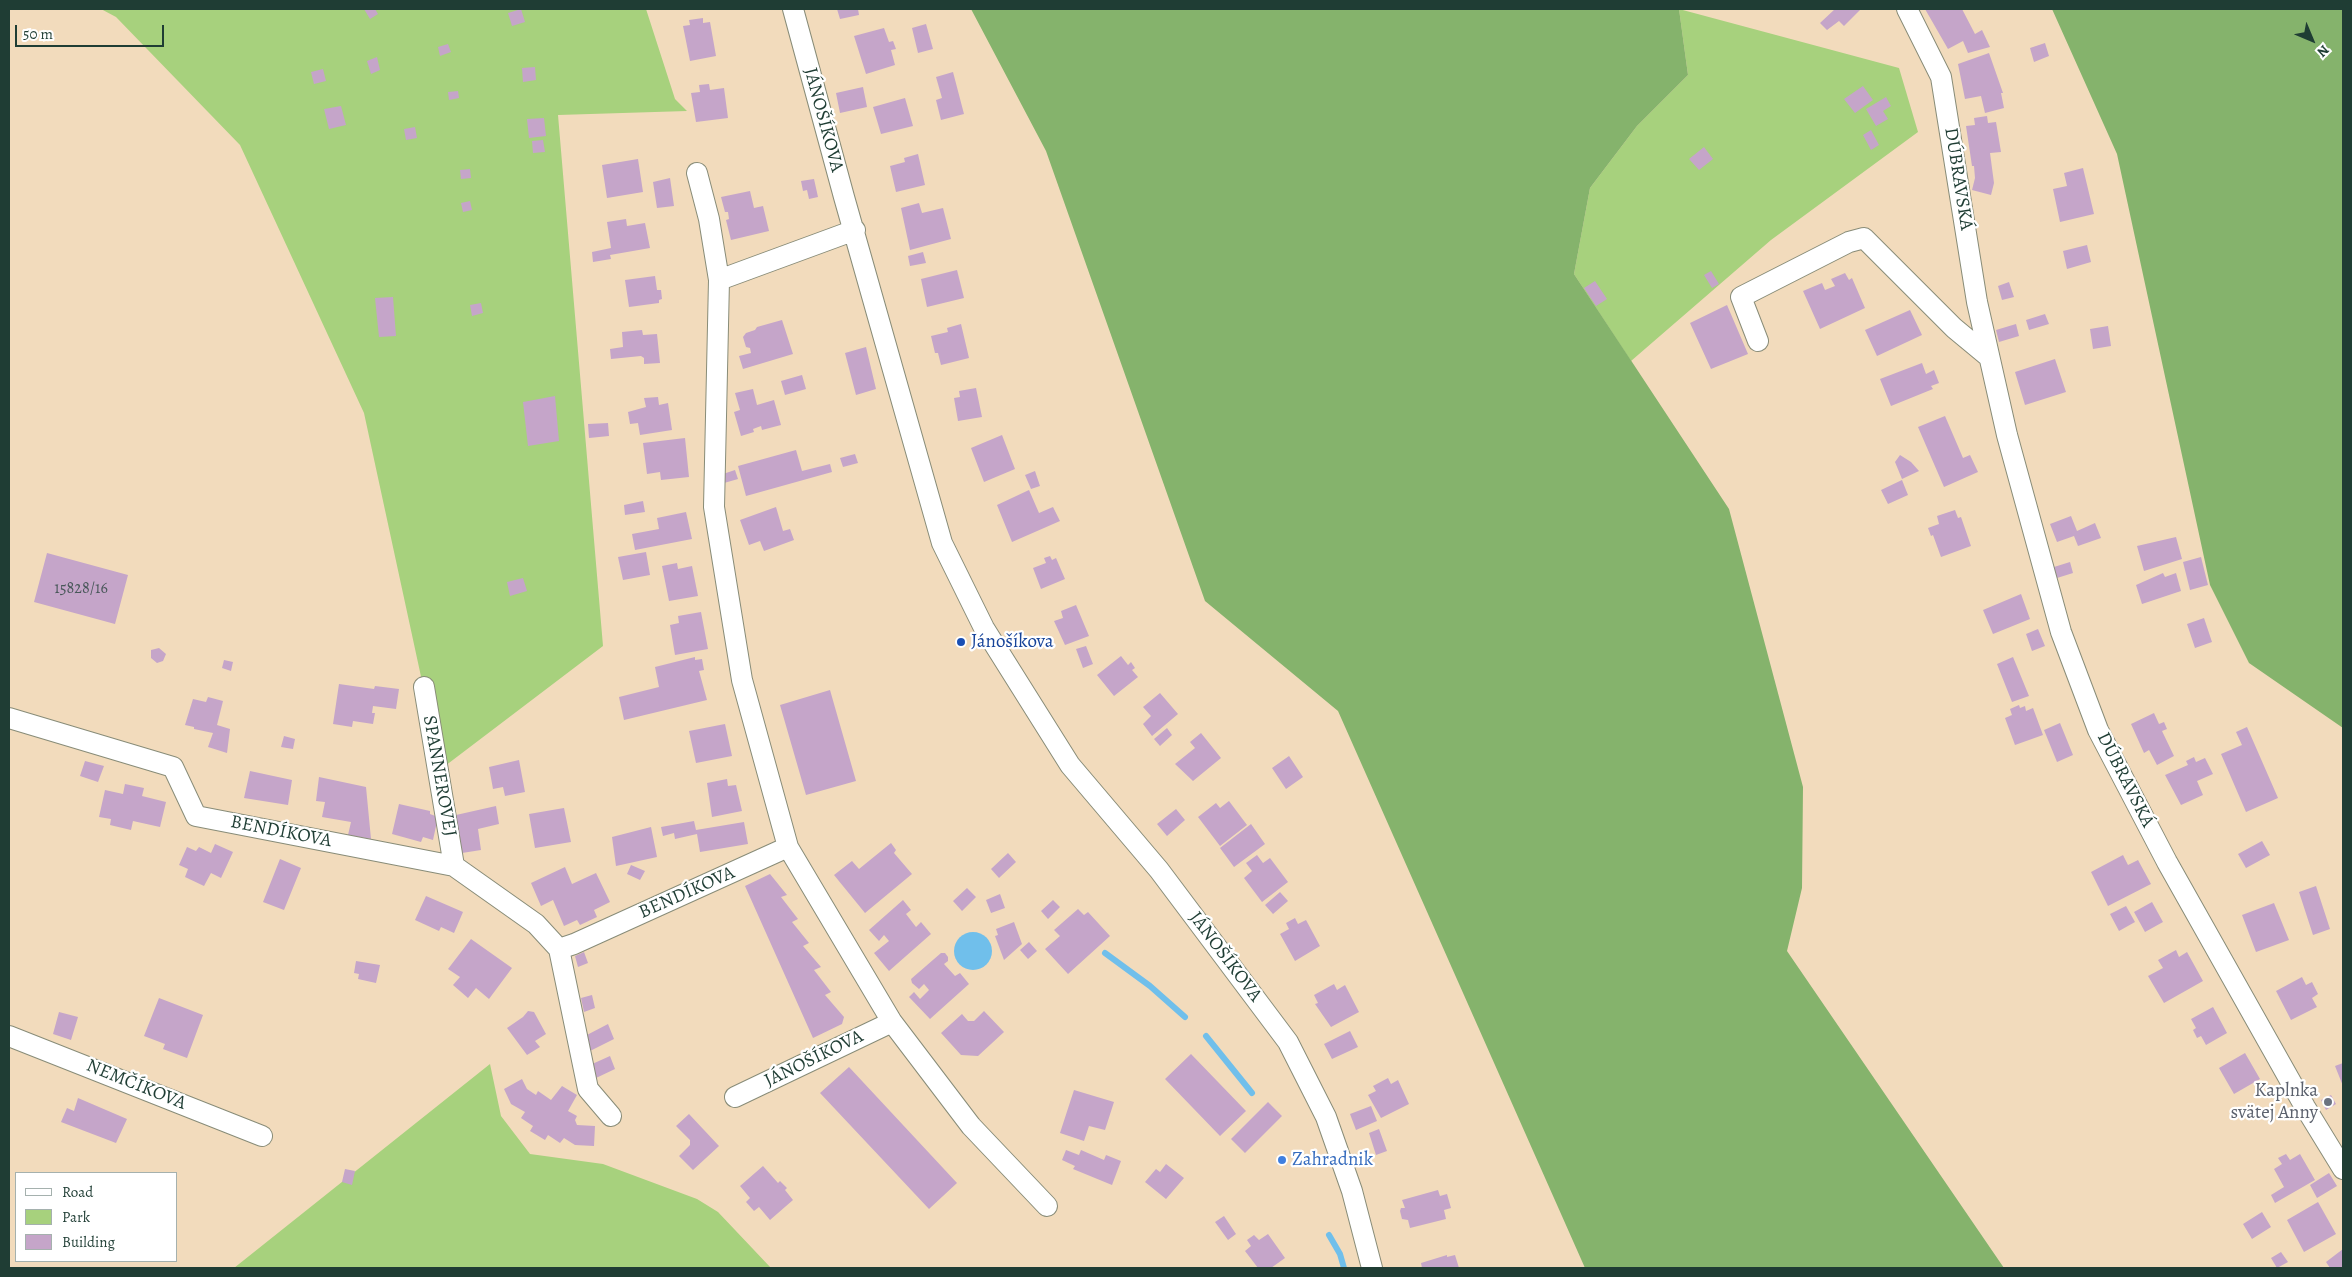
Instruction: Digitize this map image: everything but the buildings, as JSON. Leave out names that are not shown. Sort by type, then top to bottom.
[{"type":"street","name":"JÁNOŠÍKOVA","points":[[793,9],[841,188],[855,230],[942,543],[984,628],[1070,765],[1159,870],[1288,1042],[1326,1117],[1352,1191],[1372,1268]]},
{"type":"street","name":"DÚBRAVSKÁ","points":[[1907,9],[1941,76],[1977,302],[2007,435],[2060,632],[2098,730],[2167,862],[2305,1107],[2343,1169]]},
{"type":"street","points":[[697,174],[709,219],[719,280],[714,507],[742,680],[788,847],[892,1022],[971,1126],[1047,1206]]},
{"type":"street","points":[[719,280],[855,230]]},
{"type":"street","points":[[1758,341],[1741,297],[1849,242],[1864,238],[1954,328],[1989,357]]},
{"type":"street","name":"SPANNEROVEJ","points":[[424,686],[454,866]]},
{"type":"street","name":"BENDÍKOVA","points":[[9,718],[173,767],[196,816],[454,866],[536,924],[559,949],[574,944],[788,847]]},
{"type":"street","points":[[559,949],[588,1089],[611,1116]]},
{"type":"street","name":"JÁNOŠÍKOVA","points":[[736,1096],[892,1022]]},
{"type":"street","name":"NEMČÍKOVA","points":[[9,1036],[262,1136]]},
{"type":"green space","points":[[101,9],[646,9],[675,99],[687,111],[558,115],[603,646],[441,769],[364,413],[240,145],[116,17]]},
{"type":"green space","points":[[971,9],[1679,9],[1688,75],[1637,126],[1590,188],[1574,274],[1729,509],[1803,787],[1802,888],[1787,951],[2004,1268],[1585,1268],[1338,711],[1205,601],[1046,151]]},
{"type":"green space","points":[[1679,9],[1899,68],[1918,132],[1771,240],[1631,361],[1574,274],[1590,188],[1637,126],[1688,75]]},
{"type":"green space","points":[[2052,9],[2343,9],[2343,728],[2249,663],[2210,585],[2117,154]]},
{"type":"green space","points":[[490,1064],[501,1116],[530,1154],[603,1164],[697,1199],[718,1212],[771,1268],[234,1268]]},
{"type":"water","points":[[973,932],[980,933],[986,938],[991,944],[991,958],[986,964],[980,969],[973,970],[966,969],[960,964],[955,958],[954,951],[955,944],[960,938],[966,933]]},
{"type":"waterway","points":[[1105,953],[1150,986],[1185,1017]]},
{"type":"waterway","points":[[1206,1036],[1252,1093]]},
{"type":"waterway","points":[[1329,1235],[1340,1254],[1344,1268]]},
{"type":"place","name":"Jánošíkova","points":[[961,642]]},
{"type":"place","name":"Kaplnka svätej Anny","points":[[2328,1102]]},
{"type":"place","name":"Zahradnik","points":[[1282,1160]]}]
